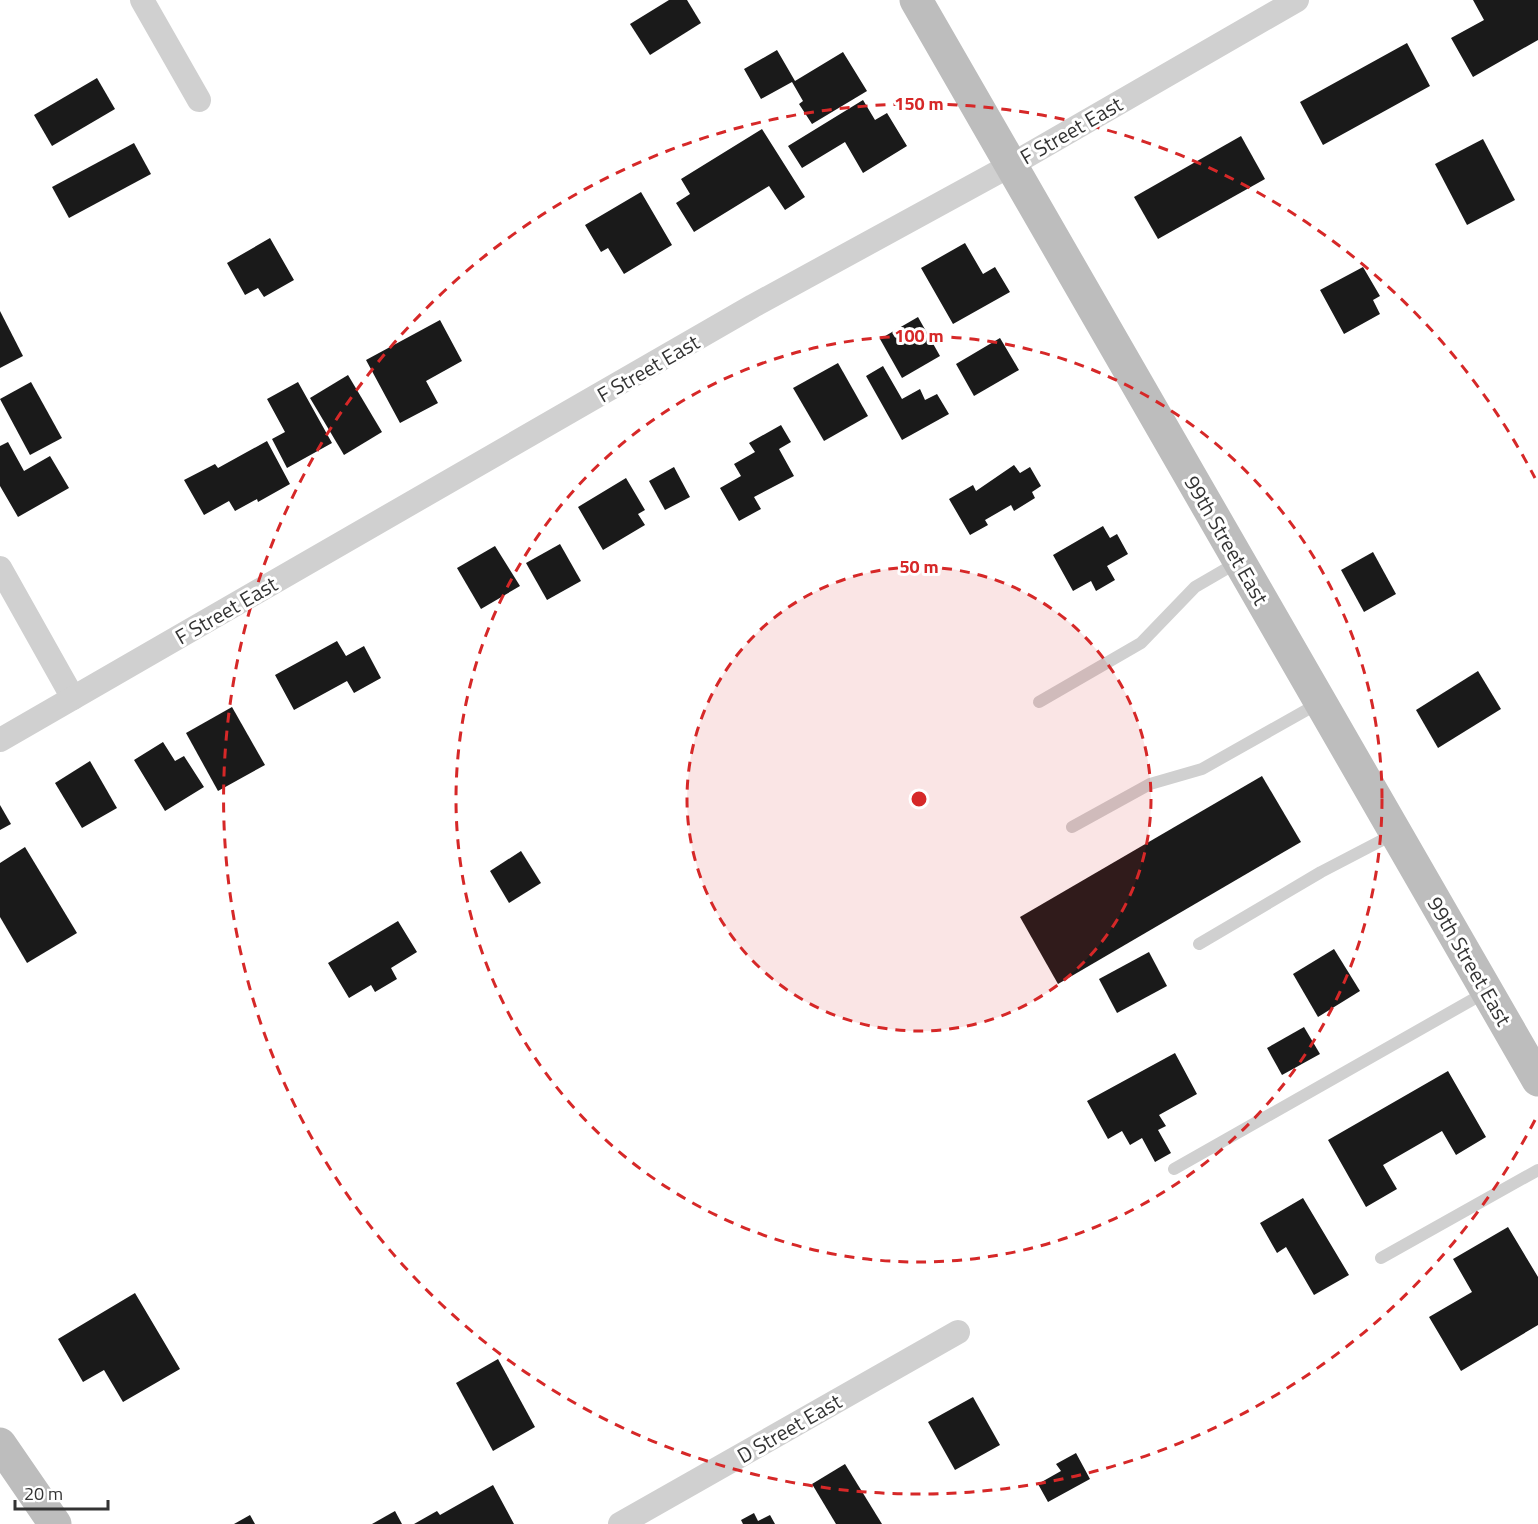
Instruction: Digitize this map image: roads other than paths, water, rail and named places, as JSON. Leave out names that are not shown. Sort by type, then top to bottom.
[{"type":"street","points":[[142,0],[199,100]]},
{"type":"street","name":"99th Street East","points":[[916,0],[1538,1080]]},
{"type":"street","name":"F Street East","points":[[0,740],[753,306],[1011,165],[1298,0]]},
{"type":"street","points":[[0,568],[73,698]]},
{"type":"street","name":"D Street East","points":[[620,1524],[958,1332]]},
{"type":"street","points":[[0,1444],[55,1524]]},
{"type":"lane","points":[[1039,702],[1141,643],[1195,587],[1239,561]]},
{"type":"lane","points":[[1072,827],[1150,784],[1202,769],[1320,702]]},
{"type":"lane","points":[[1199,944],[1321,872],[1396,832]]},
{"type":"lane","points":[[1174,1169],[1486,991]]},
{"type":"lane","points":[[1381,1258],[1538,1170]]}]
